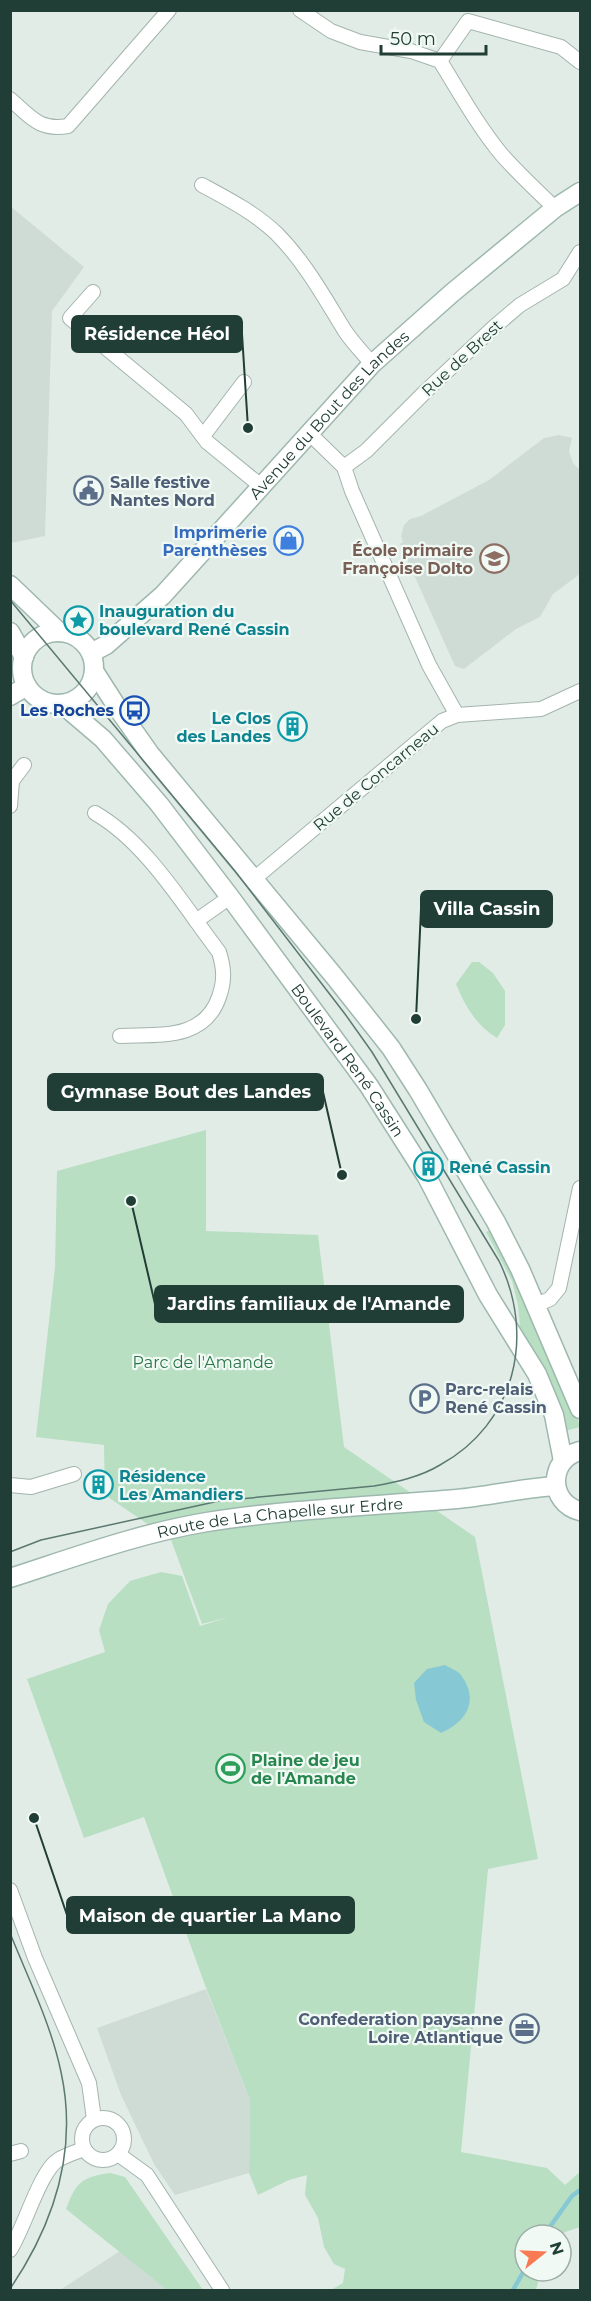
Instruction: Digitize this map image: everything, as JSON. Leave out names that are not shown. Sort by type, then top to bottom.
[{"type":"main road","name":"Avenue du Bout des Landes","points":[[93,662],[106,645],[163,595],[372,364],[452,293],[555,208],[580,192]]},
{"type":"main road","points":[[10,585],[59,632]]},
{"type":"main road","points":[[10,632],[24,657]]},
{"type":"main road","points":[[93,662],[92,682],[84,694],[72,702],[62,704],[42,700],[27,686],[22,669],[28,648],[38,639],[50,633],[59,632],[78,638],[93,662],[138,738],[391,1048],[496,1222],[536,1305],[580,1410]]},
{"type":"main road","points":[[10,696],[27,686]]},
{"type":"main road","name":"Boulevard René Cassin","points":[[62,704],[89,726],[118,755],[230,897],[363,1077],[427,1177],[488,1295],[537,1374],[554,1416],[563,1461]]},
{"type":"main road","points":[[577,1514],[561,1499],[556,1486],[557,1471],[563,1461],[571,1454],[580,1451]]},
{"type":"main road","name":"Route de La Chapelle sur Erdre","points":[[10,1578],[149,1534],[207,1522],[472,1497],[532,1487],[556,1486]]},
{"type":"street","points":[[10,99],[36,122],[52,129],[68,126],[169,10]]},
{"type":"street","points":[[300,10],[331,31],[360,42],[411,51],[440,61],[479,123],[502,154],[526,182],[555,208]]},
{"type":"street","points":[[440,61],[465,16],[561,47],[580,62]]},
{"type":"street","points":[[202,185],[252,214],[274,231],[311,275],[347,334],[372,364]]},
{"type":"street","name":"Rue de Brest","points":[[344,467],[366,452],[494,327],[520,305],[563,279],[580,252]]},
{"type":"street","points":[[93,291],[70,318],[186,414],[203,436],[261,486]]},
{"type":"street","points":[[203,436],[244,382]]},
{"type":"street","points":[[309,433],[344,467],[352,491],[429,665],[457,715]]},
{"type":"street","name":"Rue de Concarneau","points":[[254,879],[442,721],[457,715],[541,709],[580,691]]},
{"type":"street","points":[[10,806],[12,781],[24,765]]},
{"type":"street","points":[[95,813],[116,826],[148,857],[219,952],[225,969],[222,989],[214,1011],[201,1024],[182,1032],[120,1036]]},
{"type":"street","points":[[196,921],[230,897]]},
{"type":"street","points":[[536,1305],[550,1299],[559,1288],[580,1188]]},
{"type":"street","points":[[10,1485],[31,1487],[74,1474]]},
{"type":"street","points":[[10,1890],[16,1921],[88,2083],[94,2119]]},
{"type":"street","points":[[108,2118],[119,2125],[124,2138],[118,2154],[111,2158],[100,2160],[92,2157],[84,2149],[81,2141],[82,2133],[87,2124],[94,2119],[108,2118]]},
{"type":"street","points":[[10,2250],[36,2197],[41,2180],[58,2160],[84,2149]]},
{"type":"street","points":[[118,2154],[147,2175],[222,2290]]},
{"type":"shaded area","points":[[10,206],[84,267],[52,311],[45,536],[11,543]]},
{"type":"shaded area","name":"École primaire Françoise Dolto","points":[[559,435],[572,438],[569,451],[573,463],[580,470],[580,574],[553,594],[540,617],[516,629],[464,669],[455,666],[400,544],[403,542],[401,536],[404,525],[410,519],[421,516],[489,480],[544,438]]},
{"type":"shaded area","points":[[206,1989],[250,2100],[249,2173],[175,2195],[154,2164],[121,2095],[97,2028]]},
{"type":"shaded area","points":[[120,2251],[167,2290],[60,2290]]},
{"type":"green space","points":[[472,962],[479,962],[493,973],[505,991],[505,1025],[497,1038],[472,1014],[456,984]]},
{"type":"green space","name":"Parc de l'Amande","points":[[206,1130],[206,1231],[318,1235],[344,1447],[475,1537],[538,1859],[488,1869],[461,2152],[547,2168],[565,2185],[580,2172],[580,2227],[573,2229],[573,2223],[513,2223],[513,2283],[538,2283],[536,2290],[331,2290],[343,2283],[345,2269],[334,2264],[324,2247],[318,2218],[305,2195],[307,2175],[289,2180],[258,2195],[249,2173],[250,2100],[205,1985],[144,1817],[84,1838],[27,1679],[105,1652],[99,1630],[108,1604],[130,1581],[161,1572],[182,1576],[200,1626],[229,1617],[202,1624],[171,1540],[105,1495],[104,1445],[36,1437],[55,1268],[57,1171]]},
{"type":"green space","points":[[494,1228],[573,1404],[580,1427],[565,1431],[521,1337],[518,1305],[512,1281],[486,1232]]},
{"type":"green space","points":[[110,2173],[125,2177],[203,2290],[167,2290],[66,2209],[81,2182]]},
{"type":"water","points":[[445,1665],[461,1675],[467,1685],[470,1702],[463,1717],[441,1733],[424,1722],[416,1700],[414,1683],[427,1669]]},
{"type":"waterway","points":[[553,2223],[572,2196],[580,2190]]},
{"type":"waterway","points":[[513,2290],[517,2283]]},
{"type":"tram line","points":[[10,600],[235,871],[372,1052],[499,1261],[510,1290],[516,1319],[516,1348],[512,1376],[501,1402],[486,1426],[466,1448],[424,1473],[374,1486],[219,1501],[41,1540],[10,1552]]},
{"type":"tram line","points":[[10,1933],[57,2054],[65,2101],[66,2130],[64,2158],[50,2212],[39,2239],[10,2289]]},
{"type":"place","name":"Résidence Héol","points":[[248,428]]},
{"type":"place","name":"Salle festive Nantes Nord","points":[[89,491]]},
{"type":"place","name":"Imprimerie Parenthèses","points":[[288,541]]},
{"type":"place","name":"École primaire Françoise Dolto","points":[[494,559]]},
{"type":"place","name":"Inauguration du boulevard René Cassin","points":[[78,620]]},
{"type":"place","name":"Les Roches","points":[[135,710]]},
{"type":"place","name":"Le Clos des Landes","points":[[292,727]]},
{"type":"place","name":"Villa Cassin","points":[[416,1019]]},
{"type":"place","name":"René Cassin","points":[[428,1167]]},
{"type":"place","name":"Gymnase Bout des Landes","points":[[342,1175]]},
{"type":"place","name":"Jardins familiaux de l'Amande","points":[[131,1201]]},
{"type":"place","name":"Parc-relais René Cassin","points":[[424,1398]]},
{"type":"place","name":"Résidence Les Amandiers","points":[[98,1485]]},
{"type":"place","name":"Plaine de jeu de l'Amande","points":[[230,1769]]},
{"type":"place","name":"Maison de quartier La Mano","points":[[34,1818]]},
{"type":"place","name":"Confederation paysanne Loire Atlantique","points":[[524,2028]]}]
